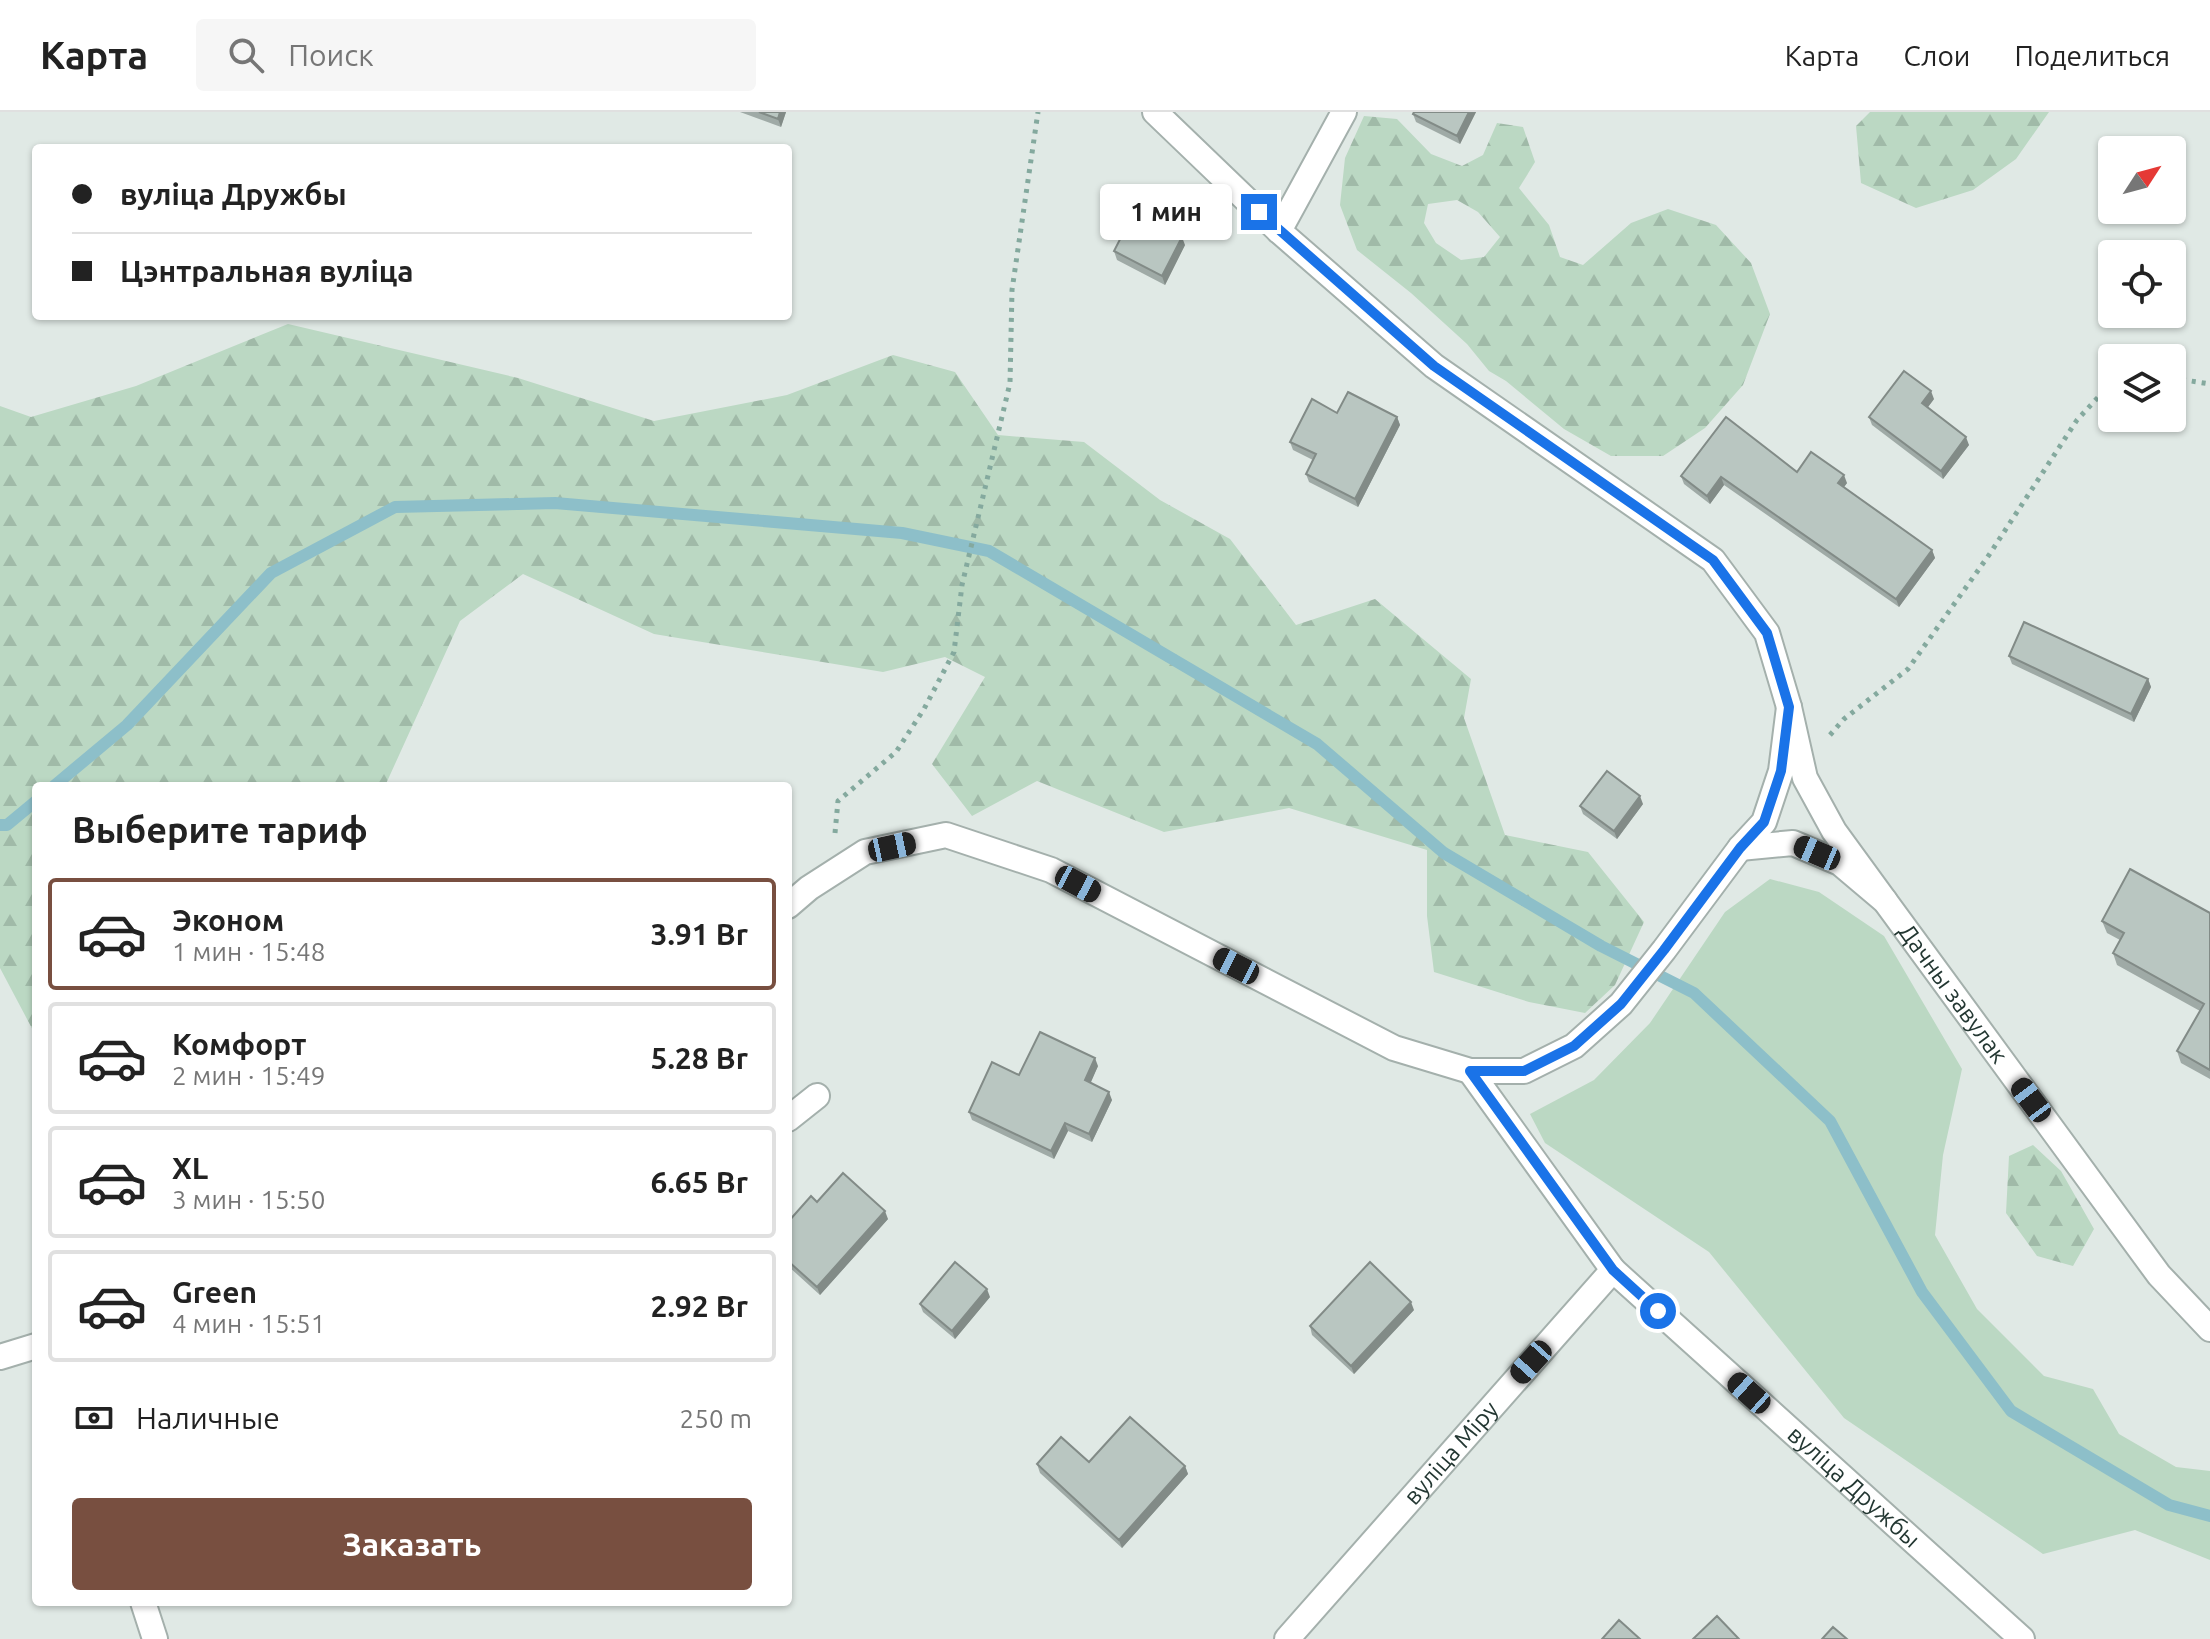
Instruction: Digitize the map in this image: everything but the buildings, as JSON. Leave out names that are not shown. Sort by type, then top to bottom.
[{"type":"street","points":[[1155,112],[1279,231],[1434,366],[1713,560],[1767,633],[1804,773],[1834,831],[1885,901]]},
{"type":"street","points":[[1279,231],[1344,112]]},
{"type":"street","points":[[792,903],[865,852],[946,835],[1051,870],[1394,1048],[1470,1071],[1524,1071],[1574,1046],[1621,1004],[1740,848],[1764,822],[1781,771],[1789,707]]},
{"type":"street","name":"Дачны завулак","points":[[1740,848],[1793,843],[1840,863],[1885,901],[2159,1275],[2210,1329]]},
{"type":"street","points":[[1470,1071],[1613,1270]]},
{"type":"street","points":[[792,1116],[817,1096]]},
{"type":"street","name":"вуліца Міру","points":[[1287,1639],[1613,1270]]},
{"type":"street","name":"вуліца Дружбы","points":[[1613,1270],[2022,1639]]},
{"type":"street","points":[[0,1357],[32,1347]]},
{"type":"street","points":[[144,1606],[155,1639]]},
{"type":"path","points":[[830,874],[838,801],[896,752],[924,709],[954,652],[962,585],[1010,383],[1012,290],[1038,112]]},
{"type":"path","points":[[2186,380],[2210,384]]},
{"type":"path","points":[[1804,773],[1821,746],[1844,719],[1908,669],[1989,555],[2077,420],[2098,397]]},
{"type":"green space","points":[[1870,112],[2049,112],[2016,159],[1973,190],[1916,208],[1861,183],[1856,126]]},
{"type":"green space","points":[[1364,116],[1397,119],[1431,154],[1462,166],[1483,155],[1497,123],[1523,127],[1535,162],[1519,188],[1549,225],[1560,257],[1583,265],[1631,223],[1668,209],[1716,225],[1751,263],[1770,314],[1743,385],[1705,428],[1663,456],[1611,456],[1564,429],[1506,381],[1489,371],[1467,344],[1357,250],[1340,205],[1345,158]],"holes":[[[1457,200],[1478,212],[1500,237],[1484,257],[1461,260],[1436,243],[1424,223],[1428,204]]]},
{"type":"green space","points":[[288,324],[518,378],[654,421],[787,395],[893,355],[955,372],[998,435],[1084,442],[1160,500],[1230,539],[1296,625],[1375,599],[1471,679],[1464,718],[1505,835],[1588,852],[1644,922],[1615,985],[1585,1013],[1529,1002],[1434,972],[1427,916],[1427,850],[1289,808],[1164,832],[1037,781],[972,816],[932,764],[985,677],[945,657],[883,672],[654,634],[523,574],[460,621],[387,782],[32,782],[32,1028],[0,968],[0,406],[31,417],[136,386]]},
{"type":"green space","points":[[1770,879],[1819,892],[1884,936],[1962,1069],[1943,1155],[1935,1235],[1977,1309],[2044,1376],[2093,1389],[2119,1434],[2176,1467],[2210,1471],[2210,1560],[2135,1530],[2043,1554],[1844,1418],[1709,1252],[1545,1143],[1530,1114],[1594,1080],[1650,1023],[1725,912]]},
{"type":"green space","points":[[2033,1145],[2061,1171],[2094,1229],[2073,1266],[2037,1256],[2006,1213],[2009,1156]]},
{"type":"waterway","points":[[59,782],[127,725],[271,573],[395,507],[555,503],[902,533],[989,551],[1317,744],[1444,853],[1601,946],[1694,993],[1830,1121],[1922,1292],[2011,1411],[2169,1505],[2210,1516]]},
{"type":"waterway","points":[[0,825],[7,825],[32,804]]},
{"type":"route","points":[[1259,212],[1434,366],[1713,560],[1767,633],[1789,707],[1781,771],[1764,822],[1740,848],[1621,1004],[1574,1046],[1524,1071],[1470,1071],[1613,1270],[1658,1311]]}]
